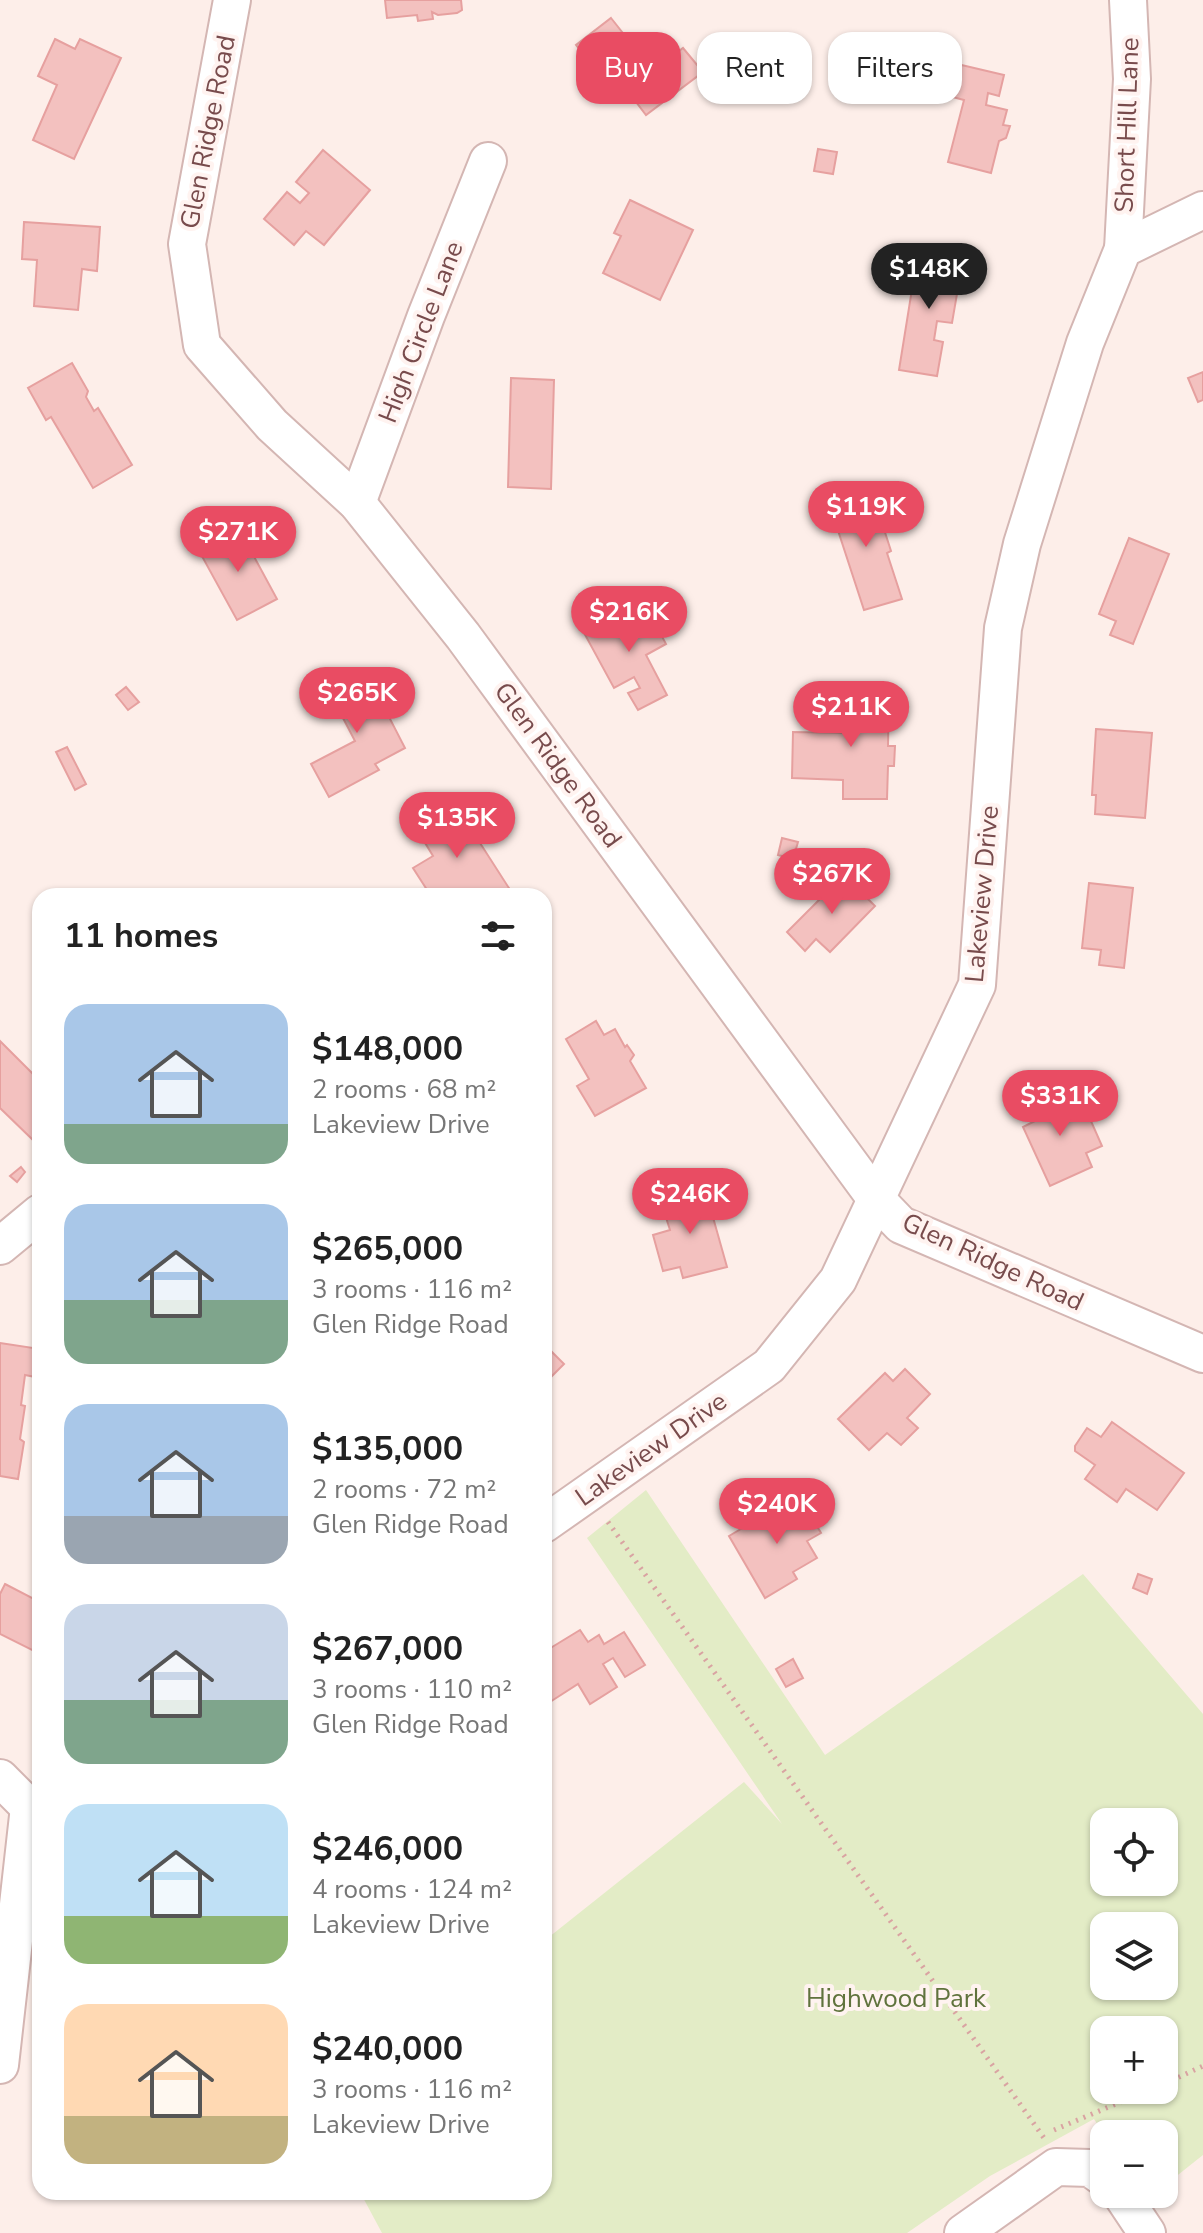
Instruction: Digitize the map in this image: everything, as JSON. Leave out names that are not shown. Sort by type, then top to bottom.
[{"type":"street","name":"Glen Ridge Road","points":[[232,0],[187,244],[202,345],[272,425],[357,503],[463,636],[876,1199],[901,1225],[1203,1354]]},
{"type":"street","name":"Short Hill Lane","points":[[1123,249],[1132,79],[1128,0]]},
{"type":"street","name":"High Circle Lane","points":[[357,503],[426,316],[488,161]]},
{"type":"street","points":[[1123,249],[1203,210]]},
{"type":"street","name":"Lakeview Drive","points":[[552,1518],[769,1366],[838,1280],[977,985],[1003,628],[1022,544],[1080,357],[1123,249]]},
{"type":"street","points":[[0,1246],[32,1220]]},
{"type":"street","points":[[0,1778],[32,1804]]},
{"type":"street","points":[[0,2065],[32,1828]]},
{"type":"street","points":[[963,2233],[1055,2156],[1090,2168]]},
{"type":"street","points":[[1130,2208],[1147,2233]]},
{"type":"path","points":[[588,1493],[1055,2156],[1129,2104]]},
{"type":"path","points":[[1178,2078],[1203,2066]]},
{"type":"green space","name":"Highwood Park","points":[[646,1490],[825,1755],[1083,1574],[1203,1714],[1203,2155],[1178,2175],[1178,2120],[1090,2120],[990,2176],[907,2233],[382,2233],[364,2200],[552,2200],[552,1935],[744,1782],[782,1824],[587,1538]]},
{"type":"building","points":[[385,0],[461,0],[462,10],[438,15],[432,12],[433,19],[418,21],[417,15],[387,18]]},
{"type":"building","points":[[611,18],[622,32],[593,32]]},
{"type":"building","points":[[55,39],[75,49],[80,39],[121,58],[74,159],[33,140],[57,85],[38,76]]},
{"type":"building","points":[[683,48],[697,65],[697,77],[681,89]]},
{"type":"building","points":[[962,65],[1004,75],[999,96],[988,93],[986,105],[1007,110],[1003,125],[1010,126],[1006,138],[999,141],[991,173],[948,162],[964,100]]},
{"type":"building","points":[[638,104],[661,104],[646,115]]},
{"type":"building","points":[[818,149],[837,152],[833,174],[814,171]]},
{"type":"building","points":[[323,150],[370,190],[324,245],[306,231],[294,245],[264,219],[287,192],[300,203],[309,193],[296,182]]},
{"type":"building","points":[[630,200],[693,230],[660,300],[603,273],[621,236],[614,233]]},
{"type":"building","points":[[24,222],[100,227],[97,271],[82,269],[78,310],[34,306],[37,260],[22,259]]},
{"type":"building","points":[[918,252],[963,259],[952,323],[937,321],[934,340],[943,342],[937,376],[899,370]]},
{"type":"building","points":[[72,363],[88,391],[86,397],[94,411],[98,408],[132,465],[93,488],[51,417],[46,420],[28,388]]},
{"type":"building","points":[[1203,372],[1203,400],[1198,402],[1188,378]]},
{"type":"building","points":[[511,378],[554,380],[551,489],[508,487]]},
{"type":"building","points":[[871,489],[891,551],[887,553],[902,599],[864,610],[829,503]]},
{"type":"building","points":[[238,527],[277,599],[237,620],[198,549]]},
{"type":"building","points":[[1129,538],[1169,554],[1133,644],[1110,635],[1116,621],[1099,614]]},
{"type":"building","points":[[623,610],[630,622],[649,612],[666,644],[646,655],[667,695],[638,710],[628,693],[640,688],[634,677],[614,688],[583,631]]},
{"type":"building","points":[[339,672],[343,673],[352,689],[370,680],[405,748],[375,764],[379,770],[329,797],[311,764],[355,741],[333,699],[326,703],[316,685]]},
{"type":"building","points":[[126,687],[139,702],[128,710],[116,695]]},
{"type":"building","points":[[845,692],[889,692],[888,746],[895,746],[894,766],[888,766],[887,799],[843,799],[843,780],[792,778],[793,732],[844,733]]},
{"type":"building","points":[[1096,729],[1152,733],[1145,818],[1095,814],[1096,795],[1092,795]]},
{"type":"building","points":[[67,747],[86,784],[75,790],[56,752]]},
{"type":"building","points":[[455,804],[509,888],[426,888],[413,868],[433,856],[416,828]]},
{"type":"building","points":[[782,838],[798,842],[793,859],[778,855]]},
{"type":"building","points":[[844,875],[875,906],[830,952],[816,939],[805,951],[787,932]]},
{"type":"building","points":[[1089,883],[1133,888],[1124,968],[1099,965],[1101,950],[1082,948]]},
{"type":"building","points":[[596,1021],[604,1035],[615,1029],[625,1047],[627,1045],[634,1055],[630,1061],[646,1088],[595,1116],[577,1086],[589,1079],[566,1039]]},
{"type":"building","points":[[0,1041],[32,1073],[32,1139],[0,1108]]},
{"type":"building","points":[[1054,1090],[1060,1091],[1072,1119],[1087,1112],[1102,1146],[1086,1153],[1092,1167],[1050,1186],[1023,1127],[1037,1120],[1029,1101]]},
{"type":"building","points":[[21,1167],[25,1172],[17,1182],[10,1176]]},
{"type":"building","points":[[705,1189],[727,1267],[683,1278],[680,1267],[663,1271],[653,1235],[670,1230],[661,1202]]},
{"type":"building","points":[[0,1343],[32,1348],[32,1376],[25,1375],[21,1405],[25,1406],[20,1439],[24,1442],[18,1479],[0,1476]]},
{"type":"building","points":[[552,1352],[564,1364],[552,1376]]},
{"type":"building","points":[[905,1369],[930,1394],[907,1418],[918,1428],[901,1445],[887,1433],[869,1450],[838,1419],[885,1373],[893,1381]]},
{"type":"building","points":[[1112,1422],[1184,1473],[1157,1510],[1126,1489],[1117,1502],[1085,1479],[1095,1465],[1075,1451],[1075,1446],[1087,1428],[1101,1437]]},
{"type":"building","points":[[802,1501],[821,1533],[807,1541],[817,1558],[793,1572],[797,1579],[765,1598],[729,1536],[785,1503],[788,1509]]},
{"type":"building","points":[[1138,1574],[1152,1579],[1147,1594],[1133,1588]]},
{"type":"building","points":[[5,1584],[32,1598],[32,1650],[0,1634],[0,1594]]},
{"type":"building","points":[[580,1630],[588,1642],[599,1635],[604,1644],[624,1632],[645,1665],[625,1677],[613,1658],[603,1664],[617,1687],[590,1704],[578,1684],[552,1701],[552,1647]]},
{"type":"building","points":[[793,1659],[803,1678],[786,1687],[776,1669]]}]
